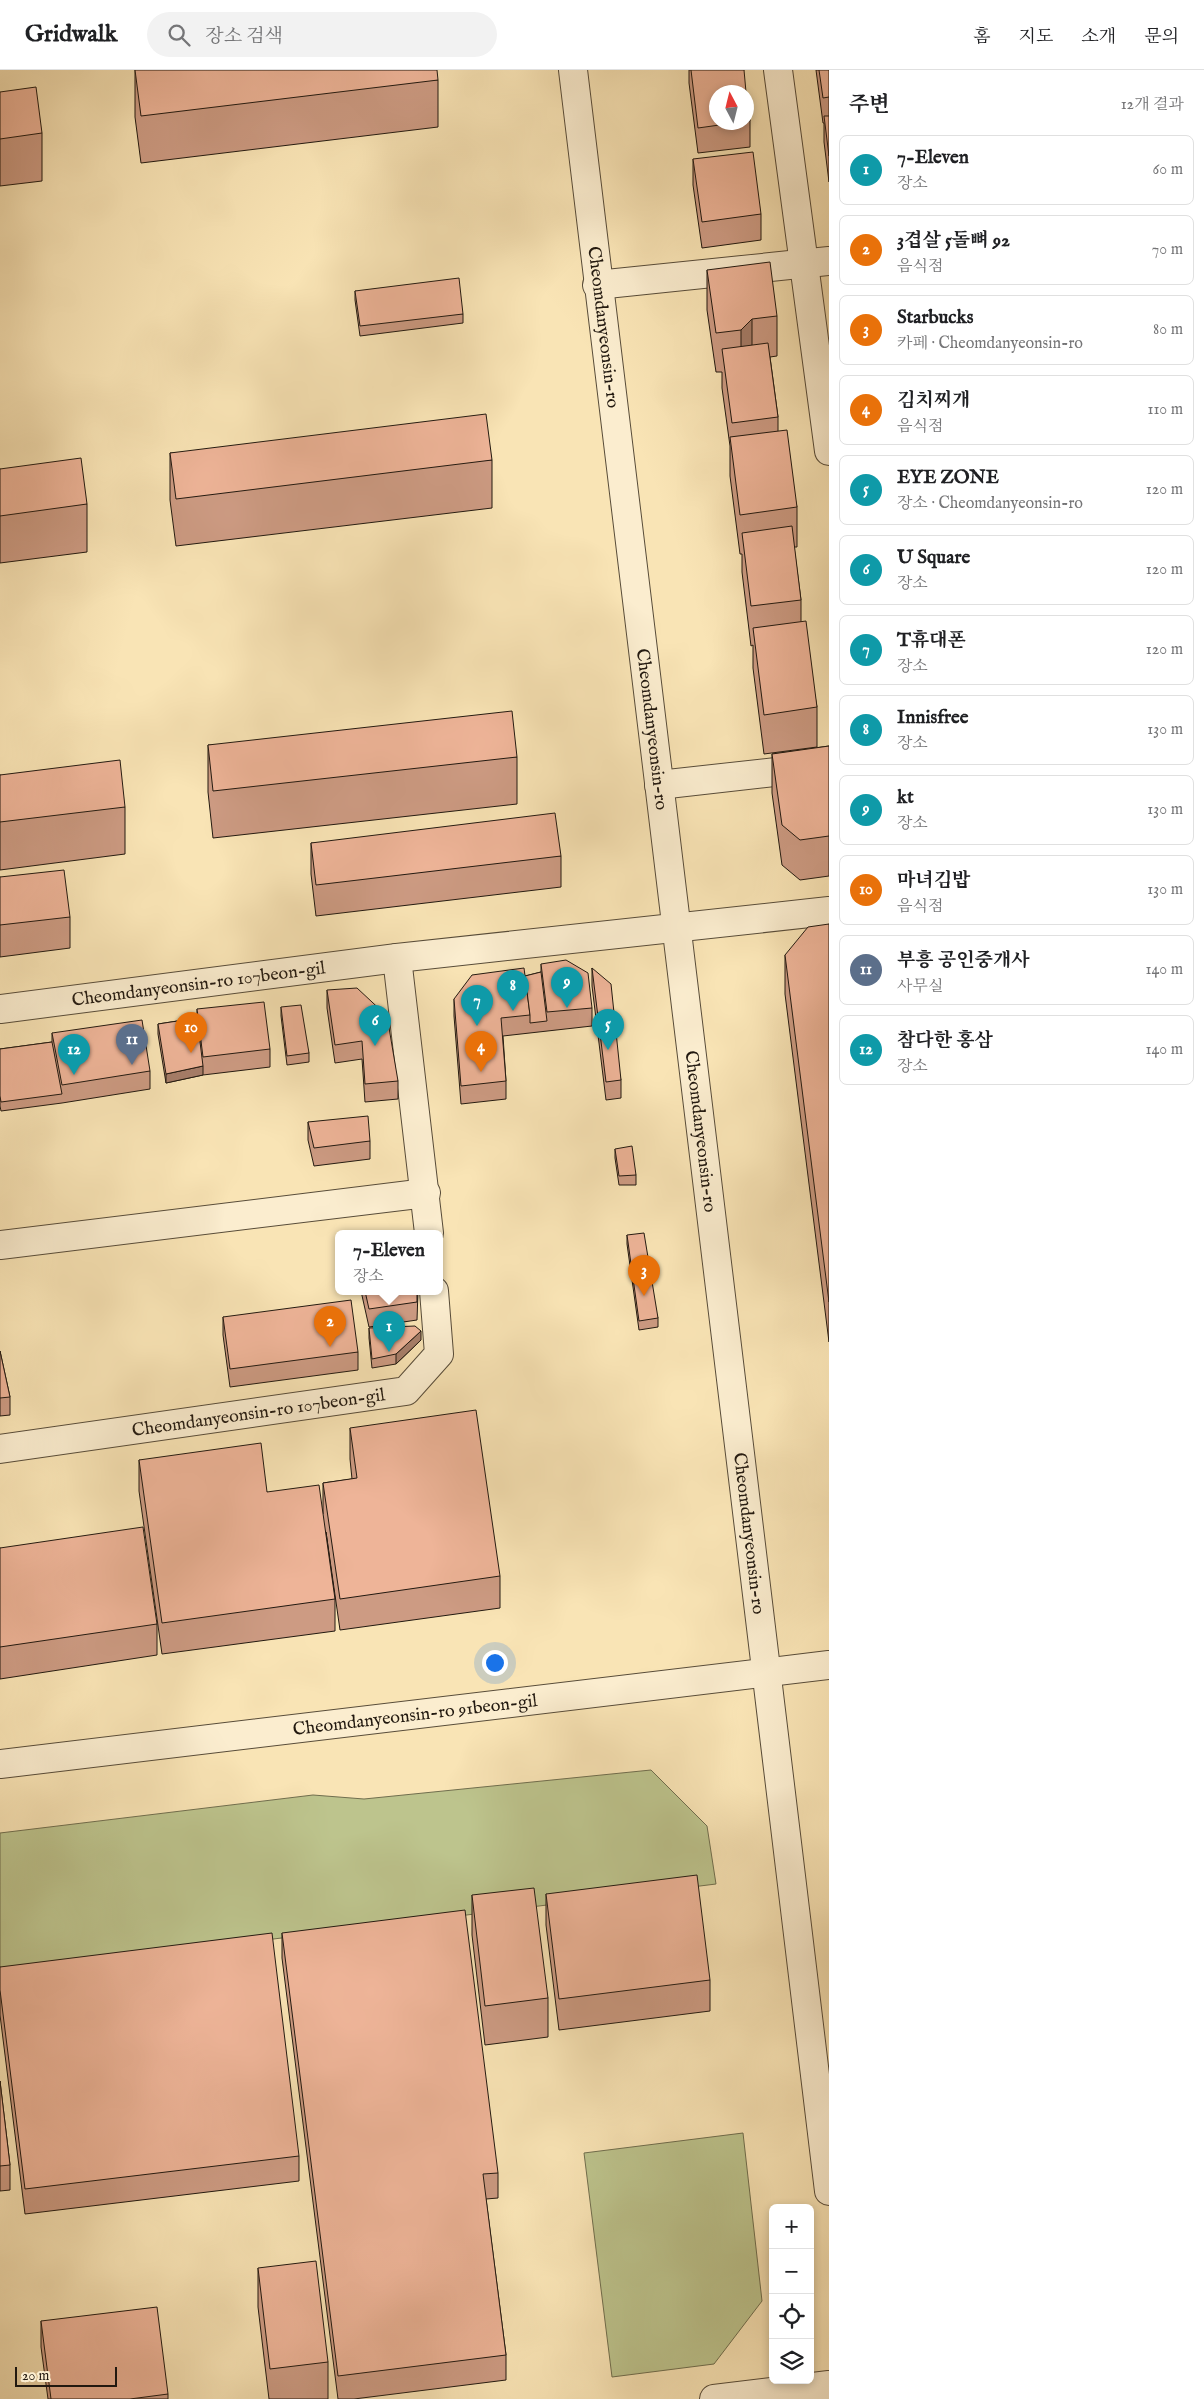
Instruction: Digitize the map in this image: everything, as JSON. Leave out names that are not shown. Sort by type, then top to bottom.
[{"type":"street","name":"Cheomdanyeonsin-ro","points":[[573,70],[597,285],[829,2191]]},
{"type":"street","points":[[778,70],[817,262],[829,451]]},
{"type":"street","points":[[597,285],[817,262]]},
{"type":"street","points":[[659,785],[829,766]]},
{"type":"street","name":"Cheomdanyeonsin-ro 107beon-gil","points":[[0,1009],[397,958],[829,911]]},
{"type":"street","points":[[397,958],[426,1193],[429,1230]]},
{"type":"street","points":[[0,1245],[426,1193]]},
{"type":"street","name":"Cheomdanyeonsin-ro 107beon-gil","points":[[0,1449],[406,1391],[439,1354],[434,1295]]},
{"type":"street","name":"Cheomdanyeonsin-ro 91beon-gil","points":[[0,1764],[829,1665]]},
{"type":"street","points":[[714,2399],[829,2385]]},
{"type":"green space","points":[[651,1770],[707,1826],[716,1884],[0,1973],[0,1833],[313,1795],[364,1799]]},
{"type":"green space","points":[[743,2133],[762,2301],[714,2364],[612,2377],[584,2153]]},
{"type":"building","points":[[135,70],[437,70],[438,80],[141,116]]},
{"type":"building","points":[[691,70],[744,70],[745,85],[709,85],[709,126],[698,128]]},
{"type":"building","points":[[819,70],[829,70],[829,97],[823,98]]},
{"type":"building","points":[[36,87],[42,133],[0,139],[0,92]]},
{"type":"building","points":[[824,116],[829,116],[829,156]]},
{"type":"building","points":[[753,152],[761,214],[702,222],[693,159]]},
{"type":"building","points":[[770,262],[777,316],[752,319],[741,330],[716,333],[707,270]]},
{"type":"building","points":[[459,278],[463,314],[360,326],[355,291]]},
{"type":"building","points":[[768,343],[778,417],[732,423],[722,349]]},
{"type":"building","points":[[486,414],[492,460],[176,499],[170,453]]},
{"type":"building","points":[[787,430],[797,507],[740,515],[730,437]]},
{"type":"building","points":[[81,458],[87,504],[0,516],[0,469]]},
{"type":"building","points":[[792,526],[801,600],[751,606],[742,533]]},
{"type":"building","points":[[806,621],[817,707],[764,715],[753,628]]},
{"type":"building","points":[[512,711],[517,757],[213,791],[208,745]]},
{"type":"building","points":[[829,746],[829,836],[800,840],[782,825],[772,754]]},
{"type":"building","points":[[120,760],[125,807],[0,822],[0,775]]},
{"type":"building","points":[[555,813],[561,856],[316,885],[311,843]]},
{"type":"building","points":[[64,870],[70,917],[0,925],[0,877]]},
{"type":"building","points":[[829,924],[829,1302],[785,955],[808,927]]},
{"type":"building","points":[[566,960],[588,973],[592,1008],[547,1012],[541,964]]},
{"type":"building","points":[[524,968],[530,1015],[501,1018],[506,1081],[461,1086],[454,999],[472,975]]},
{"type":"building","points":[[592,968],[611,984],[621,1080],[606,1082]]},
{"type":"building","points":[[541,972],[547,1021],[530,1023],[525,976]]},
{"type":"building","points":[[357,988],[387,1016],[398,1081],[365,1084],[362,1041],[335,1045],[327,990]]},
{"type":"building","points":[[264,1002],[270,1049],[203,1057],[197,1009]]},
{"type":"building","points":[[301,1005],[309,1053],[287,1056],[281,1007]]},
{"type":"building","points":[[197,1018],[203,1066],[166,1074],[158,1024]]},
{"type":"building","points":[[142,1020],[150,1071],[62,1085],[52,1033]]},
{"type":"building","points":[[52,1042],[62,1094],[1,1102],[0,1049]]},
{"type":"building","points":[[368,1116],[370,1141],[314,1148],[308,1122]]},
{"type":"building","points":[[632,1146],[636,1175],[619,1176],[615,1149]]},
{"type":"building","points":[[644,1233],[658,1318],[639,1321],[627,1235]]},
{"type":"building","points":[[366,1295],[417,1295],[417,1302],[369,1309]]},
{"type":"building","points":[[351,1300],[358,1352],[230,1369],[223,1317]]},
{"type":"building","points":[[415,1326],[421,1331],[396,1354],[372,1359],[369,1328]]},
{"type":"building","points":[[0,1351],[10,1397],[0,1398]]},
{"type":"building","points":[[476,1410],[500,1576],[340,1599],[323,1483],[357,1478],[350,1428]]},
{"type":"building","points":[[261,1443],[267,1492],[319,1485],[335,1599],[162,1623],[139,1460]]},
{"type":"building","points":[[143,1527],[157,1624],[0,1647],[0,1548]]},
{"type":"building","points":[[697,1875],[710,1980],[559,1999],[546,1894]]},
{"type":"building","points":[[534,1888],[548,1998],[485,2006],[472,1895]]},
{"type":"building","points":[[465,1910],[498,2173],[483,2174],[506,2355],[338,2376],[282,1933]]},
{"type":"building","points":[[272,1933],[299,2156],[25,2189],[0,1990],[0,1967]]},
{"type":"building","points":[[0,2081],[10,2165],[0,2166]]},
{"type":"building","points":[[316,2261],[328,2362],[270,2369],[258,2268]]},
{"type":"building","points":[[157,2307],[168,2394],[130,2399],[51,2399],[41,2321]]},
{"type":"place","name":"kt","points":[[567,1008]]},
{"type":"place","name":"Innisfree","points":[[513,1011]]},
{"type":"place","name":"T휴대폰","points":[[477,1026]]},
{"type":"place","name":"U Square","points":[[375,1046]]},
{"type":"place","name":"EYE ZONE","points":[[608,1050]]},
{"type":"place","name":"마녀김밥","points":[[191,1053]]},
{"type":"place","name":"부흥 공인중개사","points":[[132,1065]]},
{"type":"place","name":"김치찌개","points":[[481,1072]]},
{"type":"place","name":"참다한 홍삼","points":[[74,1075]]},
{"type":"place","name":"Starbucks","points":[[644,1296]]},
{"type":"place","name":"3겹살 5돌뼈 92","points":[[330,1347]]},
{"type":"place","name":"7-Eleven","points":[[389,1352]]}]
